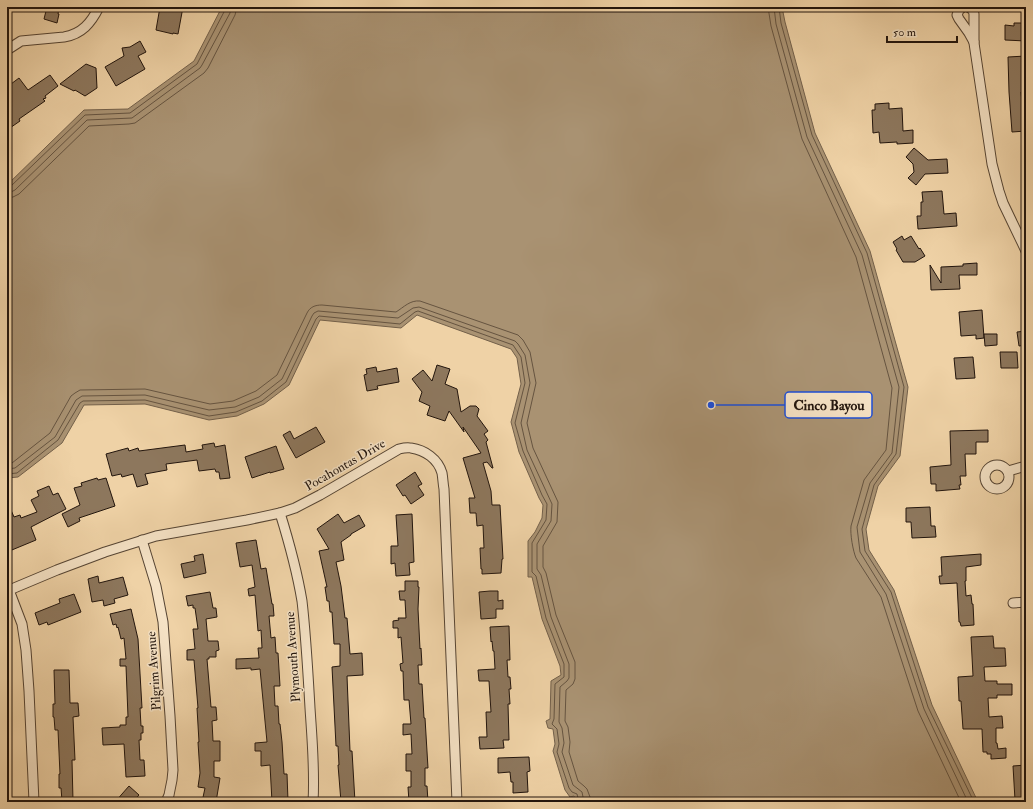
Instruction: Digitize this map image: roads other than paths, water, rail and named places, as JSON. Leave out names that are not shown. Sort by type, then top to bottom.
[{"type":"street","points":[[7,41],[70,36],[82,31],[99,7]]},
{"type":"street","points":[[963,7],[959,10],[957,15],[974,43]]},
{"type":"street","points":[[969,7],[973,10],[974,14],[974,43],[995,179],[1003,203],[1026,251]]},
{"type":"street","points":[[7,50],[21,41]]},
{"type":"street","name":"Pocahontas Drive","points":[[8,590],[56,570],[142,540],[156,536],[247,520],[280,513],[295,508],[320,496],[399,449],[418,449],[434,459],[438,465],[441,472],[444,489],[457,802]]},
{"type":"street","points":[[1008,471],[1026,466]]},
{"type":"street","name":"Plymouth Avenue","points":[[280,513],[287,533],[302,602],[314,773],[313,802]]},
{"type":"street","name":"Pilgrim Avenue","points":[[142,540],[156,586],[163,622],[173,770],[169,795],[166,802]]},
{"type":"street","points":[[8,590],[22,624],[26,650],[34,802]]},
{"type":"street","points":[[1013,603],[1026,602]]},
{"type":"water","points":[[222,7],[782,7],[815,133],[870,251],[908,387],[900,456],[878,486],[866,529],[869,550],[894,590],[932,705],[978,802],[576,802],[574,796],[570,797],[565,790],[553,751],[555,744],[553,729],[548,728],[546,721],[550,719],[551,681],[561,675],[560,666],[542,619],[532,577],[528,577],[528,541],[535,532],[542,518],[543,505],[519,452],[511,422],[521,384],[517,358],[511,349],[417,315],[401,328],[320,320],[289,385],[264,404],[237,416],[209,420],[145,404],[84,405],[62,443],[18,477],[7,478],[7,185],[84,110],[128,109],[194,61]]},
{"type":"place","name":"Cinco Bayou","points":[[711,405]]}]
